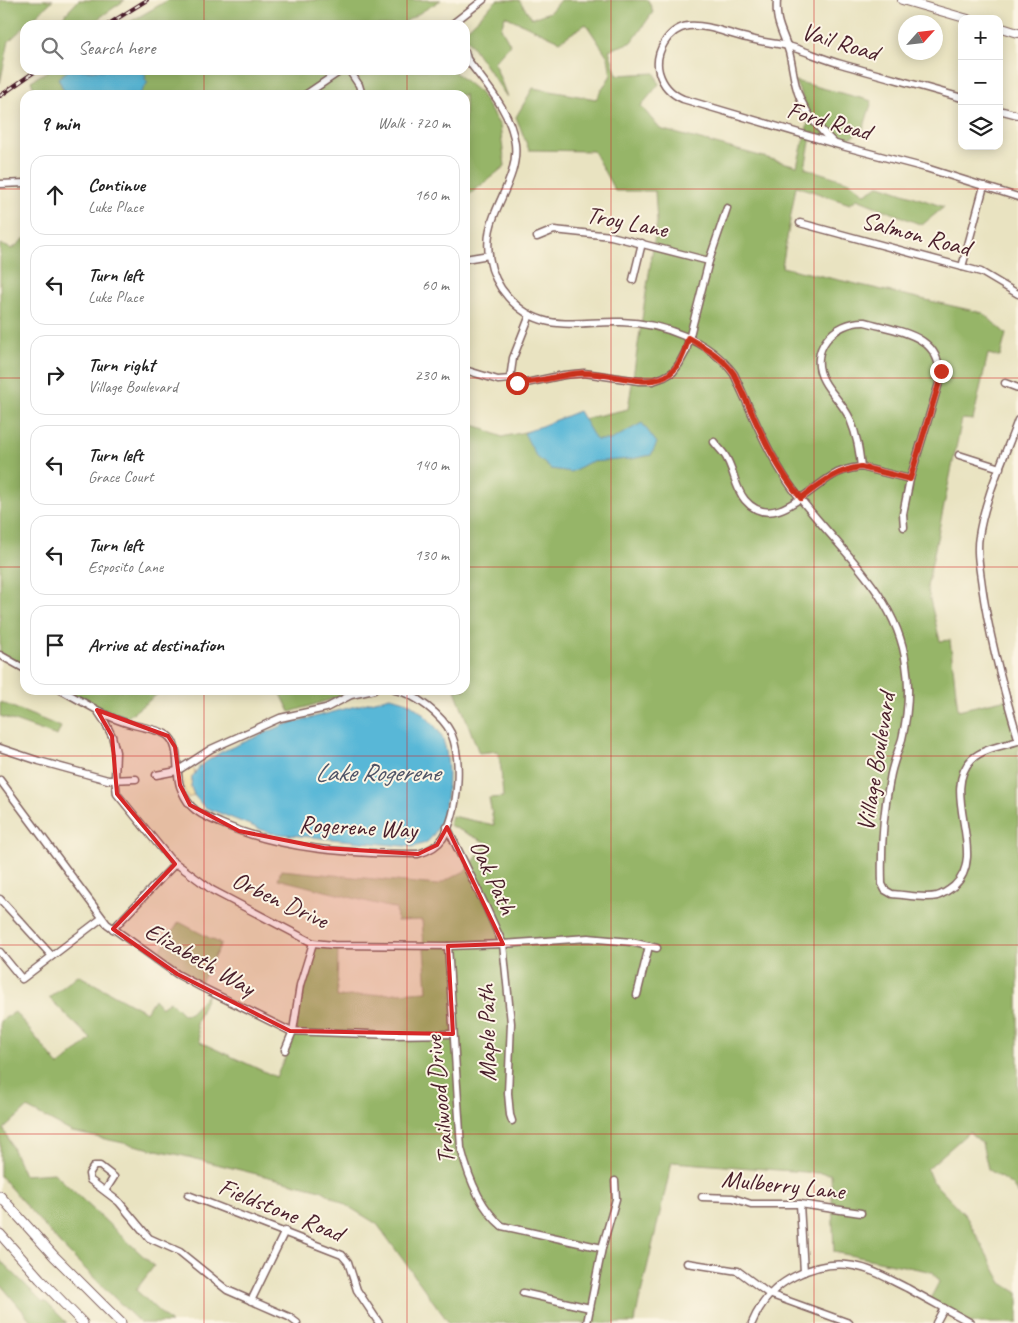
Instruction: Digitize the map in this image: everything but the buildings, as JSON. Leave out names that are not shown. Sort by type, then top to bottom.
[{"type":"highway","points":[[0,1196],[54,1256],[121,1323]]},
{"type":"highway","points":[[0,1234],[83,1323]]},
{"type":"main road","points":[[902,0],[958,16]]},
{"type":"main road","points":[[1003,28],[1018,32]]},
{"type":"street","points":[[457,20],[483,0]]},
{"type":"street","points":[[777,0],[779,28],[787,46],[796,88],[802,102],[823,133],[836,144]]},
{"type":"street","name":"Vail Road","points":[[660,53],[669,36],[682,27],[701,26],[787,46],[842,64],[958,97]]},
{"type":"street","name":"Ford Road","points":[[660,53],[658,69],[661,80],[674,95],[693,103],[926,168],[1018,197]]},
{"type":"street","name":"Village Boulevard","points":[[470,65],[507,117],[515,144],[515,162],[491,224],[488,248],[494,275],[501,288],[513,303],[530,316],[550,323],[569,325],[621,322],[641,324],[688,338],[716,354],[734,374],[784,476],[851,558],[879,595],[889,612],[903,646],[908,702],[902,740],[890,776],[885,811],[882,884],[888,893],[938,896],[958,883],[967,859],[961,789],[962,777],[966,767],[985,751],[1018,740]]},
{"type":"street","points":[[312,90],[335,75]]},
{"type":"street","points":[[352,75],[360,90]]},
{"type":"street","points":[[1003,111],[1018,115]]},
{"type":"street","points":[[0,184],[20,183]]},
{"type":"street","points":[[962,267],[984,186]]},
{"type":"street","points":[[470,372],[498,380],[510,380],[517,383],[526,383],[564,374],[584,373],[639,381],[658,380],[669,374],[679,364],[686,351],[709,261],[727,208]]},
{"type":"street","name":"Salmon Road","points":[[800,223],[981,272],[1018,294]]},
{"type":"street","name":"Troy Lane","points":[[538,237],[554,230],[612,236],[709,261]]},
{"type":"street","points":[[633,280],[642,243]]},
{"type":"street","points":[[470,258],[489,255]]},
{"type":"street","points":[[510,380],[512,358],[530,316]]},
{"type":"street","points":[[861,467],[858,440],[848,416],[820,371],[821,353],[828,337],[841,326],[857,322],[865,322],[920,338],[932,349],[939,363],[940,380],[910,479],[903,514],[904,528]]},
{"type":"street","points":[[1005,383],[1018,388]]},
{"type":"street","points":[[1018,420],[1016,430],[984,513],[978,537],[984,597],[993,646],[1018,740]]},
{"type":"street","points":[[714,442],[725,455],[741,494],[749,504],[759,510],[773,511],[788,507],[832,475],[844,470],[861,467],[910,479]]},
{"type":"street","points":[[958,455],[1000,468]]},
{"type":"street","points":[[0,656],[20,666]]},
{"type":"street","points":[[70,695],[97,710]]},
{"type":"street","points":[[156,775],[177,771],[211,750],[280,718],[326,708],[351,695]]},
{"type":"street","name":"Rogerene Way","points":[[97,710],[111,718],[158,731],[168,736],[175,747],[180,785],[190,805],[195,810],[239,831],[281,843],[341,850],[418,854],[428,851],[443,838],[454,812],[458,776],[452,734],[446,725],[420,701],[409,695]]},
{"type":"street","name":"Orben Drive","points":[[97,710],[112,736],[116,752],[116,789],[120,799],[175,864],[212,890],[313,943],[334,945],[448,946],[588,938],[620,941],[657,948]]},
{"type":"street","points":[[0,748],[79,773],[108,780],[136,779]]},
{"type":"street","name":"Elizabeth Way","points":[[0,780],[102,918],[113,929],[185,978],[292,1031],[393,1035],[453,1034]]},
{"type":"street","name":"Oak Path","points":[[447,827],[503,944]]},
{"type":"street","points":[[113,929],[175,864]]},
{"type":"street","points":[[0,900],[52,956]]},
{"type":"street","points":[[0,952],[22,979],[102,918]]},
{"type":"street","points":[[285,1050],[292,1031],[300,985],[313,943]]},
{"type":"street","name":"Maple Path","points":[[503,944],[511,1023],[508,1093],[512,1121]]},
{"type":"street","name":"Trailwood Drive","points":[[448,946],[461,1148],[477,1194],[491,1217],[502,1226],[602,1248]]},
{"type":"street","points":[[637,995],[648,946]]},
{"type":"street","points":[[587,1323],[602,1248],[616,1200],[616,1182]]},
{"type":"street","points":[[105,1191],[119,1202],[149,1238],[180,1252],[217,1284],[227,1290],[289,1317],[297,1323]]},
{"type":"street","name":"Fieldstone Road","points":[[188,1195],[342,1255],[348,1262],[357,1290],[378,1323]]},
{"type":"street","name":"Mulberry Lane","points":[[702,1197],[733,1198],[751,1204],[800,1204],[861,1213]]},
{"type":"street","points":[[800,1204],[804,1272]]},
{"type":"street","points":[[251,1301],[285,1232]]},
{"type":"street","points":[[687,1263],[738,1270],[769,1294],[849,1323]]},
{"type":"street","points":[[752,1323],[757,1310],[769,1294],[789,1278],[828,1265],[854,1266],[887,1278],[971,1323]]},
{"type":"street","points":[[522,1293],[590,1308]]},
{"type":"street","points":[[936,1323],[944,1308]]},
{"type":"highlighted area","points":[[97,710],[168,736],[175,747],[180,785],[190,805],[239,831],[324,848],[418,854],[437,845],[447,827],[503,944],[448,946],[453,1034],[290,1031],[177,974],[113,929],[175,864],[117,794],[112,736]]},
{"type":"green space","points":[[0,0],[53,0],[32,20],[20,20],[20,31],[9,41],[0,83]]},
{"type":"green space","points":[[79,0],[125,0],[96,20],[60,20]]},
{"type":"green space","points":[[168,0],[441,0],[408,20],[134,20]]},
{"type":"green space","points":[[497,0],[519,0],[532,18],[550,12],[560,0],[648,0],[653,12],[632,42],[609,50],[617,75],[655,73],[659,84],[641,106],[660,129],[797,166],[810,115],[795,81],[872,101],[863,130],[842,143],[812,132],[805,168],[850,182],[865,194],[880,185],[944,207],[922,225],[857,199],[850,204],[796,186],[782,267],[983,313],[1006,334],[1000,357],[988,354],[973,420],[962,419],[927,587],[940,641],[950,640],[958,710],[1007,699],[1018,740],[1018,1194],[1012,1185],[988,1169],[982,1143],[969,1132],[927,1169],[932,1181],[966,1216],[1002,1283],[1018,1293],[1018,1323],[967,1323],[929,1301],[939,1282],[933,1272],[834,1252],[831,1174],[672,1162],[634,1323],[449,1323],[377,1224],[321,1190],[180,1155],[72,1132],[27,1108],[4,1129],[24,1175],[54,1173],[154,1266],[136,1290],[171,1323],[140,1323],[61,1245],[0,1176],[0,1021],[15,1012],[59,1066],[91,1039],[49,998],[78,975],[146,1012],[154,999],[161,1007],[170,1001],[183,1014],[190,1013],[208,994],[196,1023],[200,1042],[276,1077],[293,1041],[314,946],[338,947],[337,997],[427,991],[422,920],[397,921],[396,909],[278,879],[281,870],[437,885],[467,870],[487,843],[449,825],[452,816],[494,825],[489,798],[503,797],[498,751],[479,753],[457,695],[470,695],[470,423],[502,437],[628,409],[657,222],[655,191],[615,191],[593,151],[529,150],[516,117],[533,88],[596,99],[611,75],[608,57],[586,24],[560,41],[505,16],[501,28],[510,44],[494,62],[507,97],[470,43],[470,26]]},
{"type":"green space","points":[[41,75],[458,75],[480,93],[500,126],[505,166],[470,194],[470,90],[34,90],[31,81]]},
{"type":"green space","points":[[20,242],[20,666],[0,655],[0,244],[12,249]]},
{"type":"green space","points":[[72,695],[156,695],[121,722]]},
{"type":"green space","points":[[282,695],[342,696],[290,712]]},
{"type":"green space","points":[[0,702],[61,727],[57,736],[0,716]]},
{"type":"green space","points":[[179,922],[221,944],[200,984],[156,957]]},
{"type":"green space","points":[[0,1260],[67,1323],[33,1323],[0,1284]]},
{"type":"sand","points":[[193,765],[195,774],[192,777],[191,787],[194,795],[188,798],[181,773]]},
{"type":"water","points":[[62,75],[146,75],[145,79],[148,82],[142,90],[64,90],[58,78]]},
{"type":"water","points":[[579,411],[596,440],[611,440],[642,423],[657,443],[651,455],[631,459],[590,462],[571,472],[551,469],[536,456],[524,433]]},
{"type":"water","name":"Lake Rogerene","points":[[390,697],[405,701],[419,711],[441,735],[445,746],[448,774],[445,805],[435,832],[425,843],[414,847],[270,833],[204,807],[194,795],[191,787],[192,777],[200,766],[221,752],[284,725]]},
{"type":"railway","points":[[115,20],[147,0]]},
{"type":"railway","points":[[0,96],[30,75]]},
{"type":"route","points":[[517,383],[526,383],[564,374],[584,373],[639,381],[658,380],[673,372],[679,364],[686,351],[688,338],[716,354],[734,374],[775,461],[801,498],[832,475],[854,468],[861,467],[910,479],[940,380],[941,371]]}]
